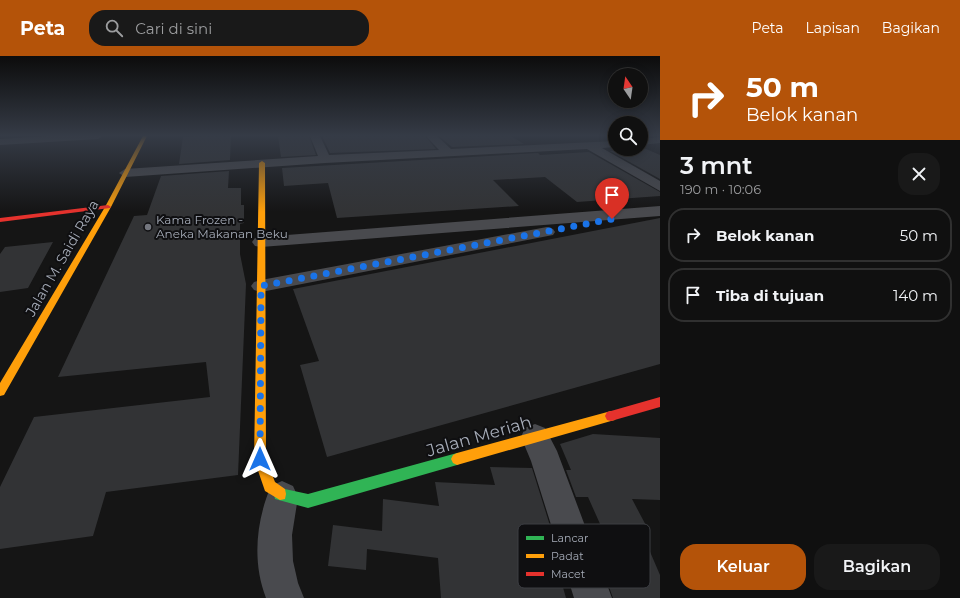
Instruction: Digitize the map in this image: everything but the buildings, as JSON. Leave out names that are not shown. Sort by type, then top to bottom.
[{"type":"street","name":"Jalan M. Saidi Raya","points":[[0,392],[108,207],[131,161]]},
{"type":"street","points":[[125,173],[289,161]]},
{"type":"street","points":[[616,161],[660,187]]},
{"type":"street","points":[[262,163],[260,459],[266,482],[295,499],[274,525],[276,569],[280,590],[285,598]]},
{"type":"street","points":[[0,220],[108,207]]},
{"type":"street","points":[[261,242],[660,211]]},
{"type":"street","points":[[261,286],[595,223],[628,213]]},
{"type":"street","name":"Jalan Meriah","points":[[295,499],[535,437],[660,402]]},
{"type":"street","points":[[535,437],[546,461],[568,524]]},
{"type":"street","points":[[590,588],[593,598]]},
{"type":"traffic: fast","points":[[280,494],[308,501],[457,459]]},
{"type":"traffic: slow","points":[[0,392],[108,207],[132,161]]},
{"type":"traffic: slow","points":[[262,163],[260,459],[270,486],[280,494]]},
{"type":"traffic: slow","points":[[457,459],[611,416]]},
{"type":"traffic: jam","points":[[0,220],[108,207]]},
{"type":"traffic: jam","points":[[611,416],[660,402]]},
{"type":"place","name":"Kama Frozen - Aneka Makanan Beku","points":[[148,227]]},
{"type":"route","points":[[260,459],[261,286],[612,219]]}]
